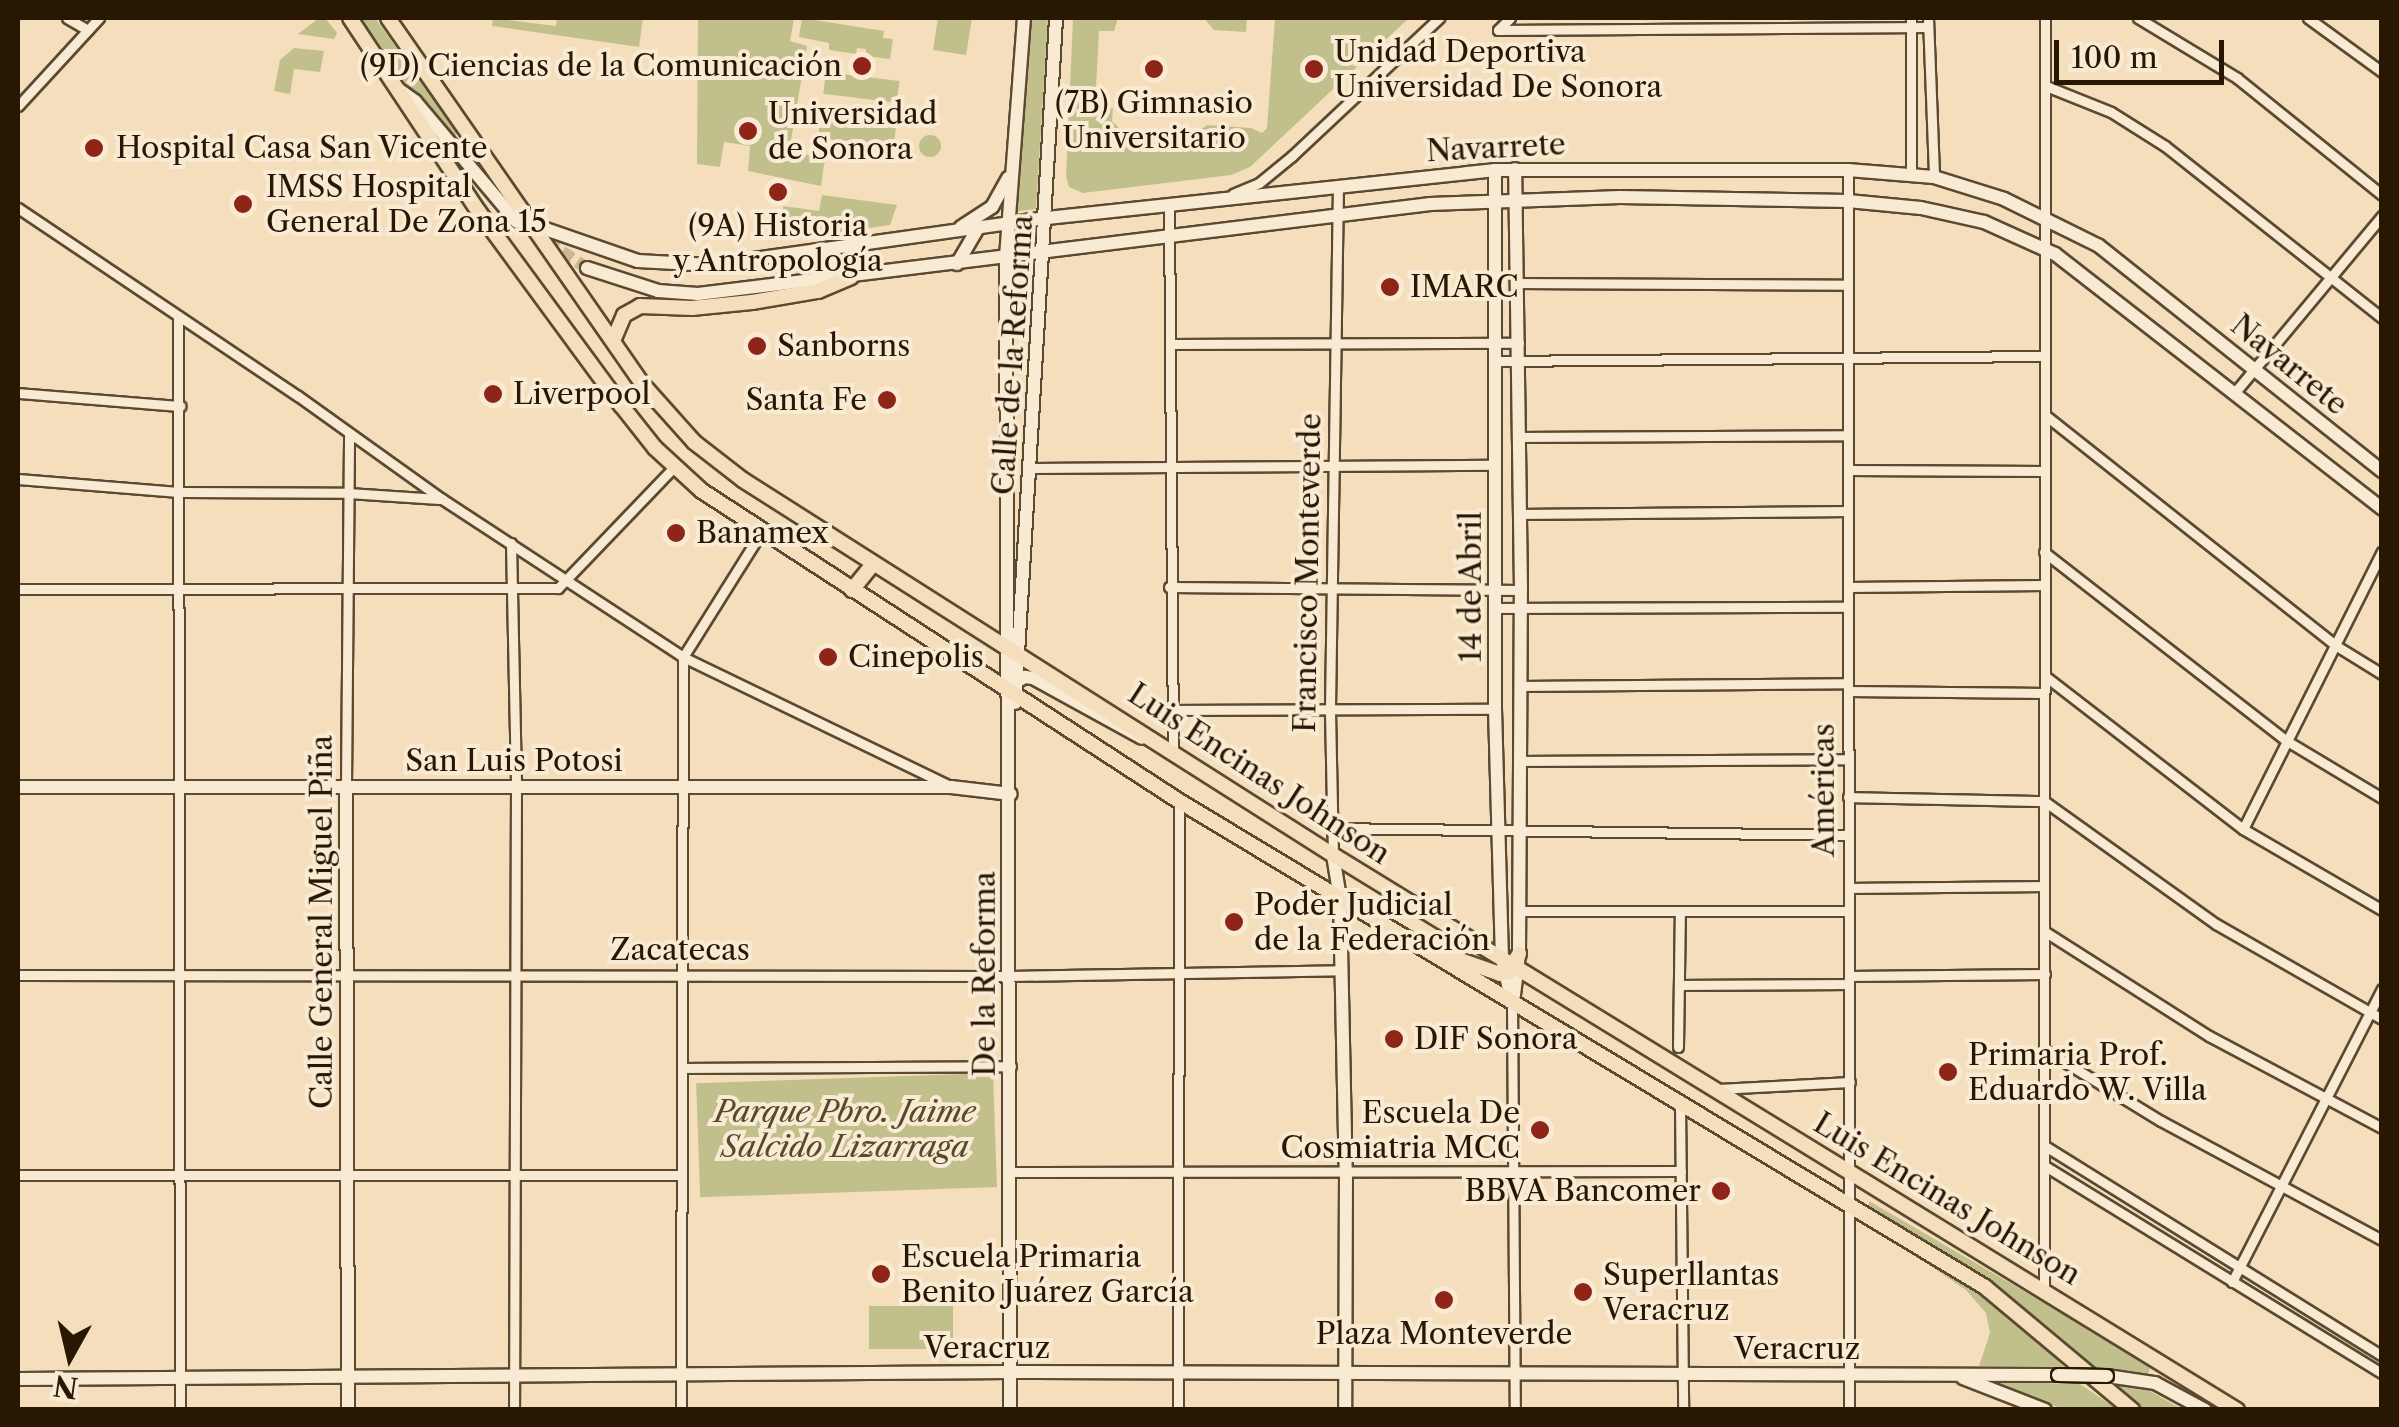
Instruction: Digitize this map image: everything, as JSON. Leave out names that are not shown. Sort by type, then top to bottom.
[{"type":"main road","name":"Luis Encinas Johnson","points":[[350,18],[479,212],[644,434],[674,466],[762,531],[1013,689],[1179,801],[2004,1301],[2132,1410]]},
{"type":"main road","name":"Luis Encinas Johnson","points":[[388,18],[524,223],[668,416],[743,480],[1333,855],[1849,1176],[2044,1288],[2238,1410]]},
{"type":"main road","name":"Calle de la Reforma","points":[[1013,689],[1004,644],[1006,257],[1024,18]]},
{"type":"main road","name":"Calle de la Reforma","points":[[1013,689],[1020,654],[1056,18]]},
{"type":"main road","name":"Navarrete","points":[[396,88],[415,100],[524,223],[610,255],[688,265],[1047,218],[1495,170],[1848,170],[1934,177],[2046,218],[2099,246],[2382,471]]},
{"type":"main road","points":[[944,232],[976,220],[992,207],[1014,162]]},
{"type":"main road","name":"14 de Abril","points":[[1511,964],[1520,911],[1521,514],[1516,169]]},
{"type":"main road","name":"14 de Abril","points":[[1495,170],[1495,709],[1498,833],[1512,1002]]},
{"type":"main road","name":"Navarrete","points":[[587,268],[658,291],[698,294],[1495,200],[1848,201],[1953,214],[2045,248],[2236,391],[2382,509]]},
{"type":"main road","points":[[957,264],[978,228]]},
{"type":"main road","points":[[613,341],[624,315],[640,306],[692,308],[752,302],[818,291],[851,277]]},
{"type":"main road","points":[[852,590],[873,564]]},
{"type":"main road","points":[[1013,689],[1032,678],[1125,732],[1166,749]]},
{"type":"main road","name":"De la Reforma","points":[[1010,1410],[1013,689]]},
{"type":"main road","name":"Calle General Miguel Piña","points":[[346,785],[348,1410]]},
{"type":"main road","name":"San Luis Potosi","points":[[18,787],[951,786],[1011,794]]},
{"type":"main road","name":"Francisco Monteverde","points":[[1333,855],[1340,898],[1342,970],[1346,1174],[1344,1410]]},
{"type":"main road","points":[[1427,950],[1492,973],[1511,964]]},
{"type":"main road","name":"Veracruz","points":[[18,1380],[1010,1372],[2058,1374],[2155,1383],[2205,1410]]},
{"type":"main road","points":[[1956,1375],[2045,1410]]},
{"type":"street","points":[[67,18],[88,30]]},
{"type":"street","points":[[18,106],[99,18]]},
{"type":"street","points":[[1225,198],[1260,183],[1439,18]]},
{"type":"street","points":[[1510,18],[1498,30],[1928,22],[1934,177]]},
{"type":"street","points":[[2044,1288],[2045,18]]},
{"type":"street","points":[[2138,18],[2238,78],[2382,194]]},
{"type":"street","points":[[2308,18],[2382,72]]},
{"type":"street","points":[[1911,22],[1911,174]]},
{"type":"street","points":[[2046,86],[2111,112],[2165,146],[2382,318]]},
{"type":"street","name":"Américas","points":[[1848,170],[1849,1410]]},
{"type":"street","name":"Francisco Monteverde","points":[[1333,855],[1330,707],[1338,185]]},
{"type":"street","points":[[1166,749],[1170,710],[1173,344],[1170,204]]},
{"type":"street","points":[[18,208],[442,499],[683,657],[951,786]]},
{"type":"street","points":[[2236,391],[2382,216]]},
{"type":"street","points":[[1519,283],[1848,285]]},
{"type":"street","points":[[178,316],[180,1410]]},
{"type":"street","points":[[1173,344],[1519,343]]},
{"type":"street","points":[[1497,361],[2044,356]]},
{"type":"street","points":[[18,395],[180,406]]},
{"type":"street","points":[[2045,414],[2335,645],[2382,674]]},
{"type":"street","name":"Calle General Miguel Piña","points":[[346,785],[348,434]]},
{"type":"street","points":[[1520,438],[1848,435]]},
{"type":"street","points":[[1031,468],[1496,465]]},
{"type":"street","points":[[18,588],[558,588],[674,466]]},
{"type":"street","points":[[1848,470],[2044,471]]},
{"type":"street","points":[[18,479],[181,492],[348,493],[442,499]]},
{"type":"street","points":[[1521,514],[1848,511]]},
{"type":"street","points":[[682,1410],[683,657],[762,531]]},
{"type":"street","points":[[512,542],[516,786],[514,1410]]},
{"type":"street","points":[[2044,552],[2287,741],[2382,798]]},
{"type":"street","points":[[2243,829],[2382,552]]},
{"type":"street","points":[[1848,588],[2044,585]]},
{"type":"street","points":[[1169,587],[1521,590]]},
{"type":"street","points":[[1498,608],[1848,608]]},
{"type":"street","points":[[2044,676],[2243,829],[2382,910]]},
{"type":"street","points":[[1519,686],[1848,687],[2044,694]]},
{"type":"street","points":[[1170,710],[1495,709]]},
{"type":"street","points":[[1519,761],[1848,758]]},
{"type":"street","points":[[1848,797],[2044,801],[2200,914],[2382,1019]]},
{"type":"street","points":[[1178,1410],[1179,801]]},
{"type":"street","points":[[1331,828],[1848,835]]},
{"type":"street","points":[[1849,888],[2044,886]]},
{"type":"street","points":[[1520,911],[1848,910]]},
{"type":"street","points":[[1678,1047],[1680,911]]},
{"type":"street","points":[[2044,931],[2210,1036],[2382,1128]]},
{"type":"street","name":"Zacatecas","points":[[18,976],[1011,976],[1342,970]]},
{"type":"street","points":[[1679,985],[2044,974]]},
{"type":"street","points":[[2232,1282],[2382,989]]},
{"type":"street","name":"14 de Abril","points":[[1512,1002],[1516,1410]]},
{"type":"street","points":[[2045,1050],[2280,1188],[2382,1240]]},
{"type":"street","points":[[682,1068],[1010,1066]]},
{"type":"street","points":[[1714,1089],[1850,1082]]},
{"type":"street","points":[[1680,1104],[1683,1410]]},
{"type":"street","points":[[2045,1146],[2382,1356]]},
{"type":"street","points":[[2045,1166],[2382,1373]]},
{"type":"street","points":[[1010,1172],[1680,1171]]},
{"type":"street","points":[[18,1175],[681,1175]]},
{"type":"green space","points":[[319,18],[325,18],[337,33],[334,39],[298,34]]},
{"type":"green space","points":[[361,18],[375,18],[458,133],[453,137],[404,81]]},
{"type":"green space","points":[[493,18],[556,26],[557,18],[643,18],[639,47],[492,26]]},
{"type":"green space","points":[[698,18],[794,18],[790,41],[807,46],[789,152],[825,158],[821,186],[748,171],[750,146],[724,142],[720,167],[697,164]]},
{"type":"green space","points":[[802,18],[884,31],[883,38],[893,39],[890,59],[866,56],[866,49],[857,48],[856,54],[829,50],[829,43],[799,37]]},
{"type":"green space","points":[[938,18],[972,18],[966,55],[933,50]]},
{"type":"green space","points":[[1028,18],[1048,18],[1036,209],[1012,212]]},
{"type":"green space","name":"Unidad Deportiva Universidad De Sonora","points":[[1073,18],[1118,18],[1114,31],[1099,31],[1095,107],[1113,108],[1112,121],[1124,133],[1188,139],[1207,125],[1251,128],[1262,133],[1267,128],[1275,18],[1409,18],[1250,167],[1231,175],[1083,193],[1069,187],[1066,176]]},
{"type":"green space","name":"Unidad Deportiva Universidad De Sonora","points":[[1204,18],[1247,18],[1246,32],[1214,30]]},
{"type":"green space","points":[[294,48],[324,51],[320,72],[294,69],[290,94],[274,91],[280,60]]},
{"type":"green space","points":[[826,72],[899,81],[897,103],[823,94]]},
{"type":"green space","points":[[821,115],[896,126],[893,148],[818,138]]},
{"type":"green space","points":[[930,135],[938,138],[938,154],[930,157],[922,154],[919,146],[922,138]]},
{"type":"green space","points":[[822,195],[897,205],[890,225],[784,240],[783,206],[819,211]]},
{"type":"green space","name":"Parque Pbro. Jaime Salcido Lizarraga","points":[[993,1073],[997,1187],[700,1197],[696,1083]]},
{"type":"green space","points":[[1869,1201],[2151,1365],[2148,1375],[2087,1368],[1930,1246],[1869,1209]]},
{"type":"green space","points":[[1931,1260],[2027,1327],[2064,1367],[1979,1366],[1990,1333],[1986,1313],[1966,1290],[1929,1265]]},
{"type":"green space","points":[[869,1306],[953,1306],[953,1349],[869,1349]]},
{"type":"green space","points":[[1996,1382],[2080,1384],[2117,1409],[2062,1409]]},
{"type":"green space","points":[[2103,1384],[2139,1385],[2182,1409],[2144,1409]]},
{"type":"tunnel","points":[[517,222],[587,268]]},
{"type":"place","name":"(9D) Ciencias de la Comunicación","points":[[862,66]]},
{"type":"place","name":"(7B) Gimnasio Universitario","points":[[1154,69]]},
{"type":"place","name":"Unidad Deportiva Universidad De Sonora","points":[[1314,69]]},
{"type":"place","name":"Universidad de Sonora","points":[[748,131]]},
{"type":"place","name":"Hospital Casa San Vicente","points":[[94,148]]},
{"type":"place","name":"(9A) Historia y Antropología","points":[[778,192]]},
{"type":"place","name":"IMSS Hospital General De Zona 15","points":[[243,204]]},
{"type":"place","name":"IMARC","points":[[1390,287]]},
{"type":"place","name":"Sanborns","points":[[757,346]]},
{"type":"place","name":"Liverpool","points":[[493,394]]},
{"type":"place","name":"Santa Fe","points":[[887,400]]},
{"type":"place","name":"Banamex","points":[[676,533]]},
{"type":"place","name":"Cinepolis","points":[[828,657]]},
{"type":"place","name":"Poder Judicial de la Federación","points":[[1234,922]]},
{"type":"place","name":"DIF Sonora","points":[[1394,1039]]},
{"type":"place","name":"Primaria Prof. Eduardo W. Villa","points":[[1948,1072]]},
{"type":"place","name":"Escuela De Cosmiatria MCC","points":[[1540,1130]]},
{"type":"place","name":"BBVA Bancomer","points":[[1721,1191]]},
{"type":"place","name":"Escuela Primaria Benito Juárez García","points":[[881,1274]]},
{"type":"place","name":"Superllantas Veracruz","points":[[1583,1292]]},
{"type":"place","name":"Plaza Monteverde","points":[[1444,1300]]}]
